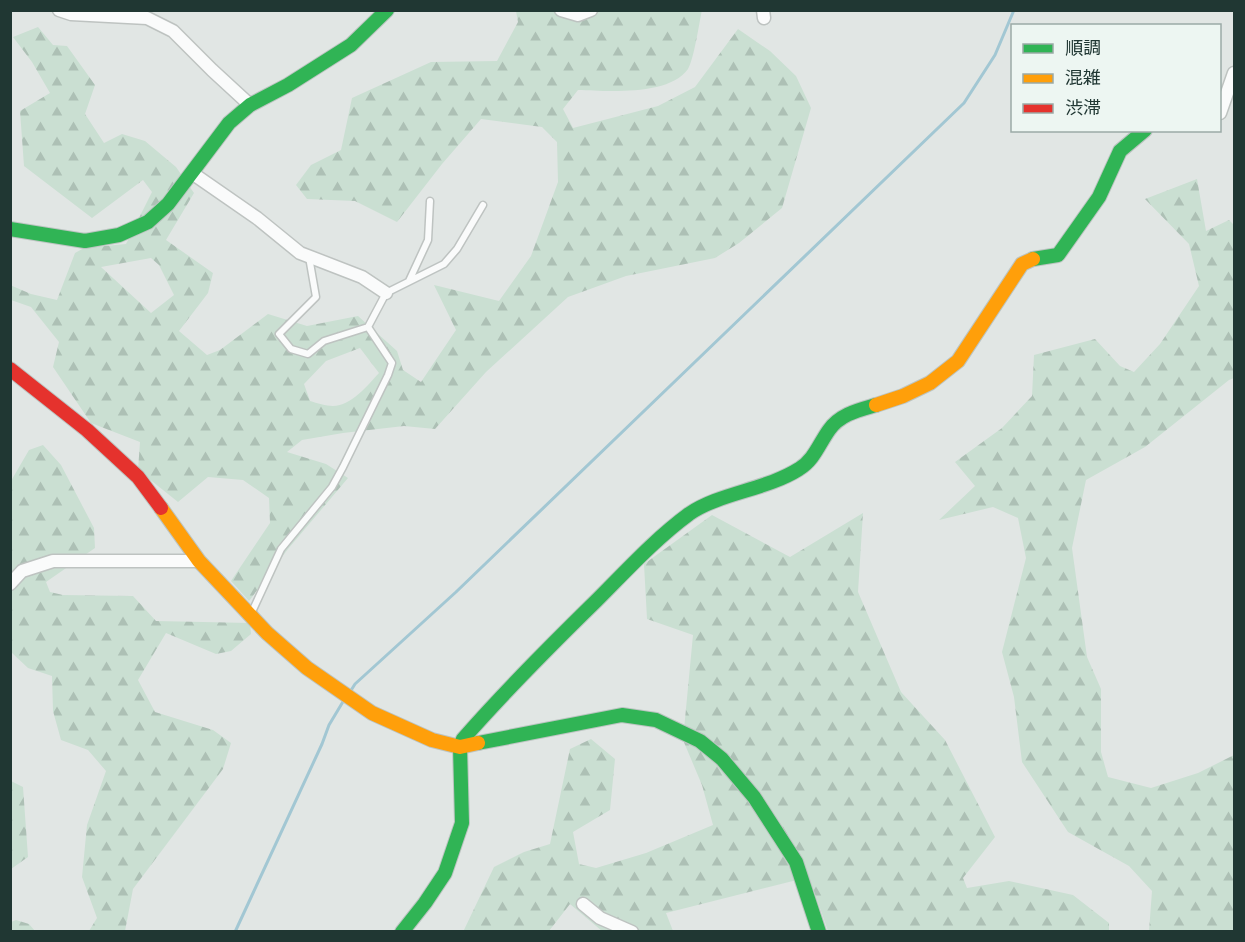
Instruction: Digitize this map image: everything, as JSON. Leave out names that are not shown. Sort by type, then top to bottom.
[{"type":"street","points":[[59,10],[71,14],[147,18],[173,31],[250,105]]},
{"type":"street","points":[[10,229],[85,241],[119,235],[147,222],[168,204],[230,123],[250,105],[288,85],[351,45],[387,10]]},
{"type":"street","points":[[561,10],[578,15],[591,10]]},
{"type":"street","points":[[1221,110],[1234,73]]},
{"type":"street","points":[[402,932],[445,873],[462,823],[460,747],[463,739],[503,693],[650,547],[692,513],[721,500],[769,484],[798,470],[810,460],[830,428],[847,414],[903,396],[930,383],[958,362],[1022,264],[1035,258],[1058,255],[1099,197],[1120,151],[1143,132]]},
{"type":"street","points":[[192,173],[257,218],[292,248],[309,257],[362,277],[386,293]]},
{"type":"street","points":[[10,369],[87,430],[138,477],[198,561],[267,633],[307,668],[372,713],[432,740],[460,747],[622,715],[656,720],[700,741],[722,759],[754,797],[796,862],[819,932]]},
{"type":"street","points":[[10,584],[22,571],[53,561],[198,561]]},
{"type":"street","points":[[583,904],[600,918],[632,932]]},
{"type":"lane","points":[[409,282],[428,240],[430,201]]},
{"type":"lane","points":[[309,257],[316,297],[279,334],[291,349],[308,354],[324,341],[368,327],[386,293],[444,264],[457,249],[483,205]]},
{"type":"lane","points":[[251,614],[281,549],[332,487],[388,375],[392,363],[368,327]]},
{"type":"green space","points":[[702,10],[690,64],[679,78],[653,88],[637,90],[578,90],[563,109],[573,128],[658,106],[695,87],[738,29],[770,51],[796,76],[811,108],[782,208],[739,243],[715,258],[626,276],[568,297],[486,372],[435,429],[404,426],[302,440],[287,452],[326,464],[348,478],[288,549],[249,601],[231,581],[270,523],[269,498],[243,480],[208,477],[178,502],[138,470],[140,442],[91,423],[53,367],[59,342],[31,307],[11,300],[10,285],[31,294],[57,300],[75,253],[84,248],[126,244],[152,192],[143,180],[92,218],[24,166],[20,111],[50,93],[32,62],[13,37],[38,27],[53,45],[67,46],[95,85],[85,114],[104,143],[122,134],[145,141],[176,167],[194,193],[166,240],[213,273],[208,293],[179,331],[207,355],[220,350],[268,314],[307,326],[358,316],[397,351],[403,370],[421,382],[456,330],[434,285],[499,301],[531,256],[558,182],[557,142],[542,127],[481,119],[397,222],[355,201],[307,199],[296,185],[311,165],[341,150],[352,98],[431,62],[497,61],[518,22],[516,11]],"holes":[[[151,258],[159,265],[174,295],[151,313],[101,267]],[[360,348],[379,373],[370,383],[353,399],[340,405],[327,406],[310,401],[304,384],[326,361]]]},
{"type":"green space","points":[[1197,179],[1206,231],[1229,220],[1234,225],[1234,378],[1145,447],[1086,480],[1072,548],[1087,657],[1101,689],[1101,752],[1108,777],[1151,788],[1198,773],[1234,755],[1234,931],[1149,931],[1152,891],[1129,866],[1068,832],[1022,762],[1014,697],[1002,652],[1026,558],[1018,518],[993,507],[939,520],[975,486],[955,462],[1002,428],[1032,396],[1034,355],[1095,339],[1120,366],[1134,372],[1160,344],[1199,286],[1189,244],[1145,199]]},
{"type":"green space","points":[[43,445],[61,465],[94,528],[95,548],[46,582],[50,592],[63,595],[133,596],[156,621],[250,623],[251,634],[231,651],[216,654],[166,633],[138,680],[155,712],[213,730],[231,743],[223,769],[133,889],[125,931],[89,931],[97,918],[82,877],[87,825],[106,771],[88,750],[61,740],[53,711],[52,676],[28,668],[11,652],[11,481],[29,450]]},
{"type":"green space","points":[[863,513],[858,592],[901,692],[945,740],[995,837],[963,878],[967,888],[1009,881],[1073,895],[1109,923],[1109,932],[828,931],[809,877],[666,913],[673,931],[602,931],[570,904],[549,931],[463,932],[494,867],[524,852],[550,844],[570,749],[591,739],[615,759],[610,810],[573,832],[579,864],[596,868],[646,853],[713,825],[702,785],[683,740],[693,635],[647,619],[644,564],[712,515],[790,557]]},
{"type":"green space","points":[[11,781],[23,787],[28,857],[11,869]]},
{"type":"green space","points":[[16,920],[29,924],[35,931],[11,931],[11,922]]},
{"type":"waterway","points":[[350,692],[355,684],[456,592],[964,103],[995,55],[1014,10]]},
{"type":"waterway","points":[[235,932],[329,725],[344,700]]},
{"type":"traffic: fast","points":[[10,229],[85,241],[119,235],[148,222],[168,204],[229,123],[250,105],[288,85],[351,45],[387,10]]},
{"type":"traffic: fast","points":[[1033,259],[1058,255],[1099,197],[1120,151],[1143,132]]},
{"type":"traffic: fast","points":[[402,932],[445,873],[462,823],[460,747],[463,739],[479,721],[528,669],[676,524],[689,514],[714,501],[772,482],[799,469],[812,456],[829,430],[839,420],[850,413],[876,405]]},
{"type":"traffic: fast","points":[[478,743],[622,715],[656,720],[700,741],[722,759],[754,797],[796,862],[819,932]]},
{"type":"traffic: slow","points":[[876,405],[903,396],[930,383],[958,361],[1022,264],[1033,259]]},
{"type":"traffic: slow","points":[[161,508],[199,561],[267,633],[307,668],[372,713],[432,740],[460,747],[478,743]]},
{"type":"traffic: jam","points":[[10,369],[87,430],[138,477],[161,508]]}]
